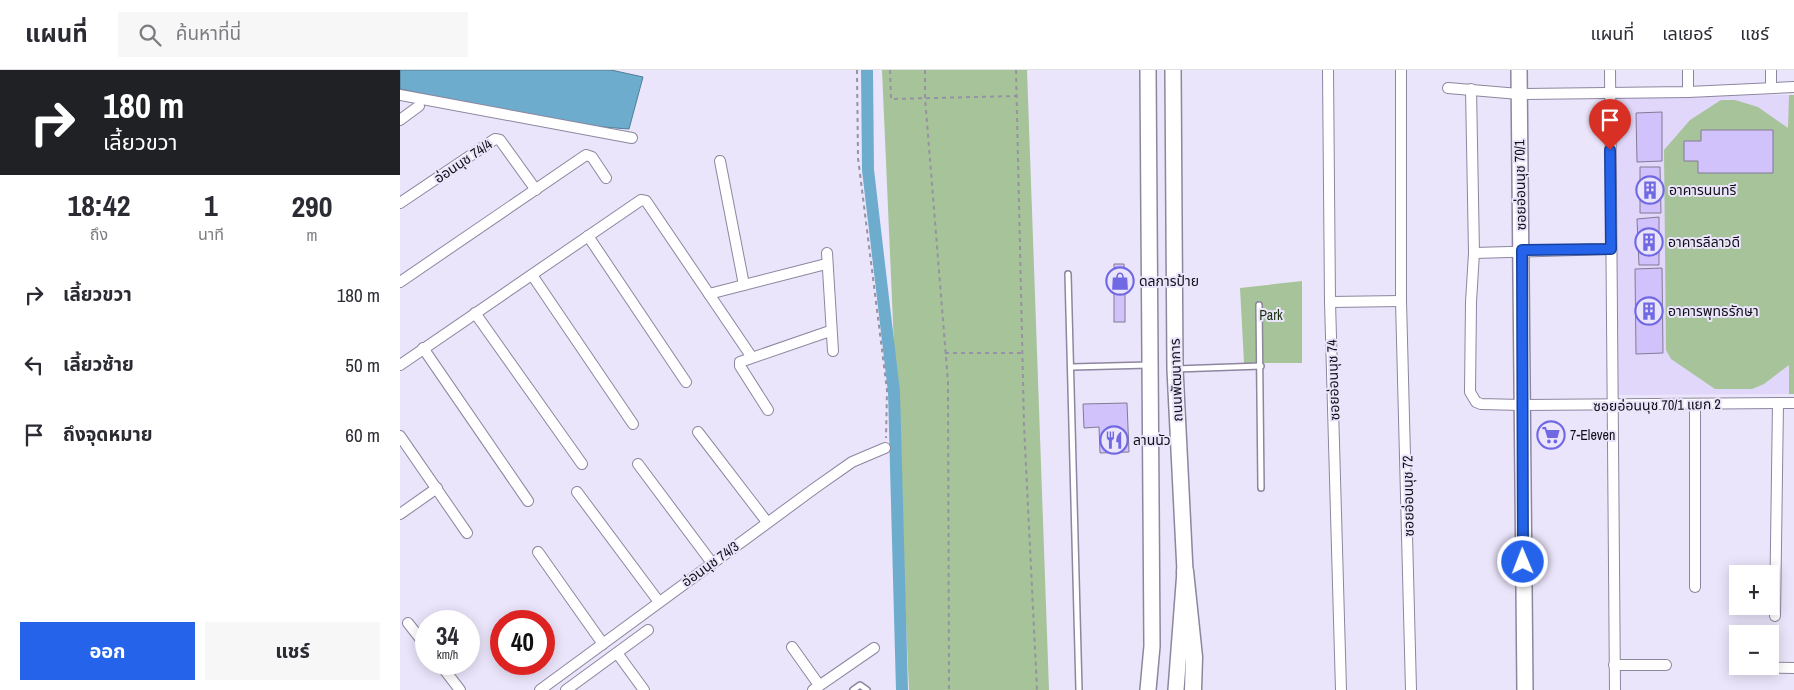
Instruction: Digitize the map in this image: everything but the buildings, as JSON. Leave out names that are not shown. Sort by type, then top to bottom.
[{"type":"main road","name":"ถนนพัฒนาการ","points":[[1148,70],[1152,646],[1148,690]]},
{"type":"main road","name":"ถนนพัฒนาการ","points":[[1173,70],[1175,369],[1185,571],[1176,690]]},
{"type":"main road","name":"ซอยอ่อนนุช 70/1","points":[[1519,70],[1525,690]]},
{"type":"main road","points":[[1185,571],[1194,656],[1193,690]]},
{"type":"street","name":"ซอยอ่อนนุช 74","points":[[1328,70],[1330,302],[1340,690]]},
{"type":"street","name":"ซอยอ่อนนุช 72","points":[[1401,70],[1402,301],[1412,690]]},
{"type":"street","points":[[1610,70],[1611,405],[1615,690]]},
{"type":"street","points":[[1688,70],[1688,92]]},
{"type":"street","points":[[1771,70],[1771,88]]},
{"type":"street","points":[[1448,88],[1519,94],[1688,92],[1794,88]]},
{"type":"street","name":"ซอยอ่อนนุช 70/1 แยก 2","points":[[1471,89],[1474,253],[1471,302],[1470,392],[1476,402],[1481,404],[1521,405],[1794,403]]},
{"type":"street","points":[[400,95],[632,138]]},
{"type":"street","points":[[400,120],[419,106]]},
{"type":"street","name":"อ่อนนุช 74/4","points":[[400,203],[495,139],[500,140],[536,190]]},
{"type":"street","points":[[400,282],[586,155],[592,157],[606,178]]},
{"type":"street","points":[[720,161],[744,285]]},
{"type":"street","points":[[400,365],[639,201],[646,201],[751,356]]},
{"type":"street","points":[[588,236],[686,382]]},
{"type":"street","points":[[1474,253],[1522,250],[1611,249]]},
{"type":"street","points":[[709,294],[744,285],[827,258],[830,331],[833,351]]},
{"type":"street","points":[[532,275],[633,424]]},
{"type":"street","points":[[1330,302],[1402,301]]},
{"type":"street","points":[[475,313],[582,464]]},
{"type":"street","points":[[768,410],[740,366],[740,362],[751,356],[830,331]]},
{"type":"street","points":[[423,348],[528,501]]},
{"type":"street","points":[[1775,616],[1778,403]]},
{"type":"street","points":[[1695,404],[1695,587]]},
{"type":"street","points":[[698,432],[767,522]]},
{"type":"street","points":[[400,436],[467,533]]},
{"type":"street","name":"อ่อนนุช 74/3","points":[[540,690],[767,522],[852,462],[885,448]]},
{"type":"street","points":[[638,464],[712,563]]},
{"type":"street","points":[[400,514],[437,488]]},
{"type":"street","points":[[577,492],[659,602]]},
{"type":"street","points":[[538,552],[603,644]]},
{"type":"street","points":[[408,622],[415,631]]},
{"type":"street","points":[[566,690],[648,630]]},
{"type":"street","points":[[792,647],[820,687],[874,648]]},
{"type":"street","points":[[617,653],[644,690]]},
{"type":"street","points":[[1614,665],[1666,665]]},
{"type":"street","points":[[1779,668],[1794,668]]},
{"type":"street","points":[[448,675],[460,690]]},
{"type":"lane","points":[[1068,274],[1072,367],[1079,690]]},
{"type":"lane","points":[[1259,305],[1261,488]]},
{"type":"lane","points":[[1072,367],[1150,365]]},
{"type":"lane","points":[[1175,369],[1261,366]]},
{"type":"lane","points":[[853,690],[860,685],[867,690]]},
{"type":"path","points":[[857,70],[858,158],[887,390],[885,448]]},
{"type":"path","points":[[890,70],[891,99],[1017,96]]},
{"type":"path","points":[[925,70],[925,98],[948,382],[949,690]]},
{"type":"path","points":[[1016,70],[1023,353],[1037,690]]},
{"type":"path","points":[[945,353],[1023,353]]},
{"type":"shaded area","points":[[1794,95],[1794,394],[1618,395],[1614,96]]},
{"type":"green space","points":[[882,70],[1027,70],[1049,690],[909,690]]},
{"type":"green space","points":[[1789,95],[1794,95],[1794,394],[1789,394],[1789,365],[1764,384],[1752,389],[1715,389],[1671,359],[1666,350],[1664,150],[1690,120],[1721,100],[1735,100],[1758,107],[1788,128]]},
{"type":"green space","name":"Park","points":[[1302,281],[1302,363],[1244,363],[1240,288]]},
{"type":"water","points":[[400,70],[611,70],[643,77],[629,129],[564,124],[400,89]]},
{"type":"waterway","points":[[867,70],[868,170],[894,392],[902,690]]},
{"type":"place","name":"อาคารนนทรี","points":[[1650,190]]},
{"type":"place","name":"อาคารลีลาวดี","points":[[1649,242]]},
{"type":"place","name":"ดลการป้าย","points":[[1120,281]]},
{"type":"place","name":"อาคารพุทธรักษา","points":[[1649,311]]},
{"type":"place","name":"7-Eleven","points":[[1551,435]]},
{"type":"place","name":"ลานนัว","points":[[1114,440]]},
{"type":"route","points":[[1523,562],[1522,250],[1611,249],[1610,150]]}]
